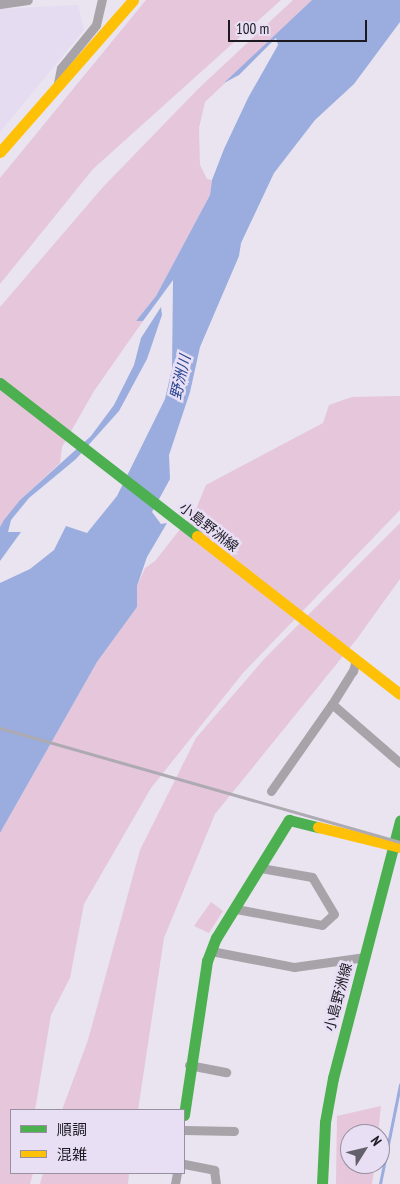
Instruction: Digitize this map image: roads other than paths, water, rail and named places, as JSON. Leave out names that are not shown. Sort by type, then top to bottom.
[{"type":"main road","points":[[0,152],[57,90],[133,0]]},
{"type":"main road","name":"小島野洲線","points":[[0,383],[400,694]]},
{"type":"main road","points":[[185,1109],[189,1065],[211,951],[288,820],[396,847]]},
{"type":"main road","name":"小島野洲線","points":[[322,1184],[325,1122],[333,1078],[396,847],[400,821]]},
{"type":"street","points":[[0,4],[28,0]]},
{"type":"street","points":[[57,90],[61,68],[96,25],[102,0]]},
{"type":"street","points":[[271,791],[353,671],[352,657]]},
{"type":"street","points":[[332,704],[400,763]]},
{"type":"street","points":[[236,909],[322,926],[334,914],[312,877],[261,868]]},
{"type":"street","points":[[211,951],[294,967],[365,957]]},
{"type":"street","points":[[189,1065],[226,1072]]},
{"type":"street","points":[[185,1130],[234,1131]]},
{"type":"street","points":[[185,1164],[214,1170],[216,1184]]},
{"type":"water","name":"野洲川","points":[[312,0],[400,0],[400,22],[354,84],[315,120],[274,173],[241,243],[239,256],[200,347],[190,392],[169,455],[170,479],[152,512],[161,524],[167,523],[147,557],[137,586],[137,607],[97,662],[0,833],[0,583],[30,569],[54,550],[66,526],[87,533],[117,496],[165,399],[172,369],[173,280],[143,321],[136,321],[156,296],[210,195],[212,180],[224,149],[248,98],[278,45],[276,38],[239,75],[224,83]]},
{"type":"water","points":[[161,307],[162,315],[147,359],[119,411],[76,459],[29,498],[11,520],[8,532],[21,532],[0,561],[0,527],[4,520],[20,500],[91,436],[114,405],[134,365],[141,338]]},
{"type":"waterway","points":[[380,1184],[400,1085]]},
{"type":"railway","points":[[0,728],[400,842]]}]
